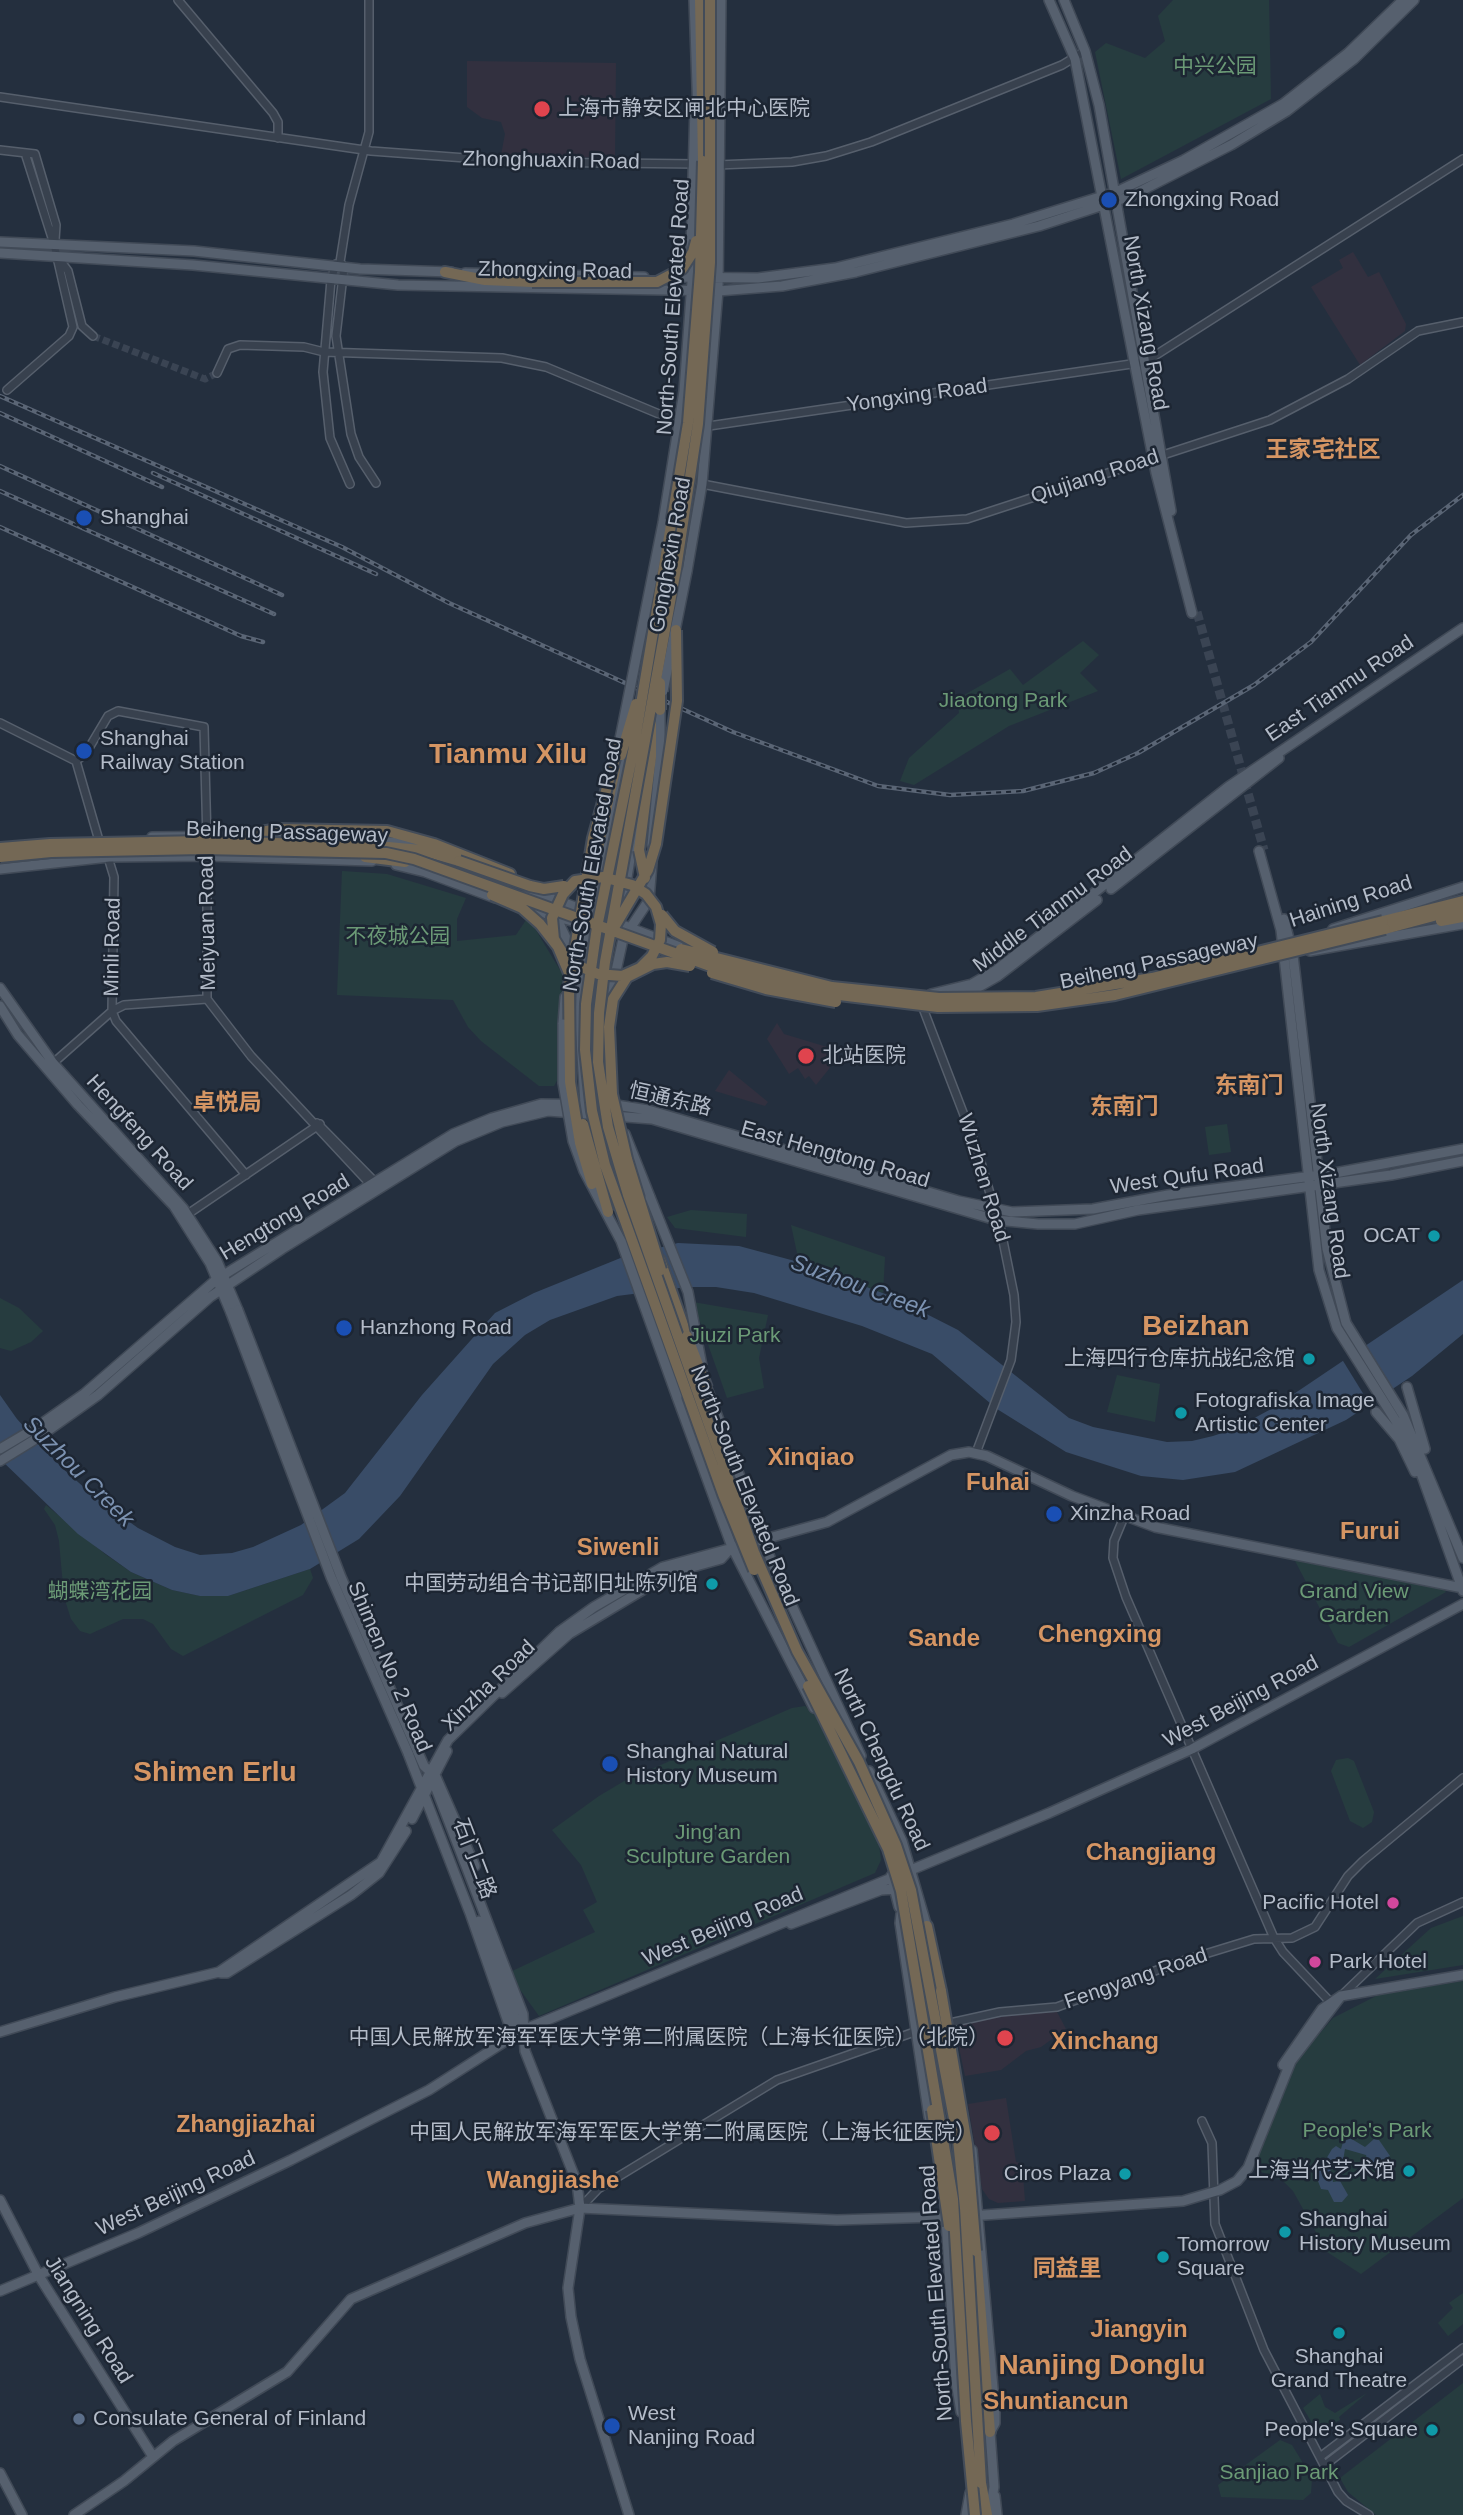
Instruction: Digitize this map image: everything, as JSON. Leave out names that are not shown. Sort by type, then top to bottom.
[{"type":"highway","name":"North-South Elevated Road","points":[[710,0],[710,263],[704,364],[691,476],[604,891],[586,1004],[587,1082],[605,1166],[773,1598],[797,1651],[859,1762],[904,1867],[973,2214],[981,2483],[986,2515]]},
{"type":"highway","name":"North-South Elevated Road","points":[[655,655],[688,424],[700,272],[697,2]]},
{"type":"highway","points":[[444,272],[485,280],[532,282],[643,284],[671,277],[688,261],[696,243],[698,163]]},
{"type":"highway","points":[[607,948],[620,916],[648,870],[656,844],[677,701],[676,630]]},
{"type":"highway","points":[[655,655],[656,710],[639,850],[642,870],[661,924],[660,940],[652,956],[620,985],[613,999],[608,1064],[624,1148],[654,1244],[707,1388]]},
{"type":"highway","points":[[608,1212],[587,1142],[576,1083],[574,988],[552,928],[558,900],[570,883],[590,864],[598,848],[614,782],[655,655]]},
{"type":"highway","name":"North-South Elevated Road","points":[[656,710],[607,948],[597,1036],[601,1093],[624,1183],[673,1343],[744,1548],[888,1849],[901,1892],[953,2199],[971,2515]]},
{"type":"highway","points":[[614,782],[618,747]]},
{"type":"highway","points":[[592,1184],[580,1143],[569,1083],[569,985],[593,838],[618,747]]},
{"type":"highway","points":[[238,836],[278,829],[387,831],[434,844],[544,886],[570,883]]},
{"type":"highway","name":"Beiheng Passageway","points":[[0,849],[50,844],[203,841],[349,843],[388,847],[457,866],[683,950],[797,980],[877,997]]},
{"type":"highway","points":[[388,847],[435,854],[544,889],[593,877],[623,881],[646,894],[675,931],[709,951],[877,997]]},
{"type":"highway","name":"Beiheng Passageway","points":[[0,863],[139,850],[321,850],[386,853],[414,859],[713,967],[795,987],[877,997],[967,999],[1072,993],[1152,978],[1384,925],[1425,919],[1463,908]]},
{"type":"highway","points":[[321,850],[408,863],[522,908],[540,924],[570,961],[597,974],[622,976],[640,968],[667,962],[684,964],[738,982],[834,1002],[877,997]]},
{"type":"highway","points":[[574,952],[604,891]]},
{"type":"highway","points":[[1409,915],[1433,902],[1463,894]]},
{"type":"highway","name":"Beiheng Passageway","points":[[1384,925],[1409,915],[1463,901]]},
{"type":"highway","points":[[1425,919],[1437,921],[1463,916]]},
{"type":"highway","points":[[621,1241],[673,1343]]},
{"type":"highway","points":[[654,1244],[673,1343]]},
{"type":"highway","points":[[901,1914],[943,2179],[951,2246],[961,2406]]},
{"type":"highway","points":[[927,1926],[970,2146],[973,2214]]},
{"type":"highway","points":[[936,2139],[938,2109]]},
{"type":"highway","points":[[953,2115],[970,2146]]},
{"type":"highway","points":[[943,2179],[953,2199]]},
{"type":"highway","points":[[971,2183],[990,2432]]},
{"type":"main road","points":[[715,0],[720,29]]},
{"type":"main road","name":"Gonghexin Road","points":[[707,1388],[688,1292],[617,1110],[608,1063],[608,1010],[614,969],[627,927],[649,900],[652,831],[660,758],[656,710],[676,630],[702,484],[718,291],[721,0]]},
{"type":"main road","name":"North Xizang Road","points":[[1049,0],[1075,59],[1140,363],[1157,457],[1194,612]]},
{"type":"main road","name":"North Xizang Road","points":[[1064,0],[1085,51],[1117,196],[1140,363]]},
{"type":"main road","name":"Zhongxing Road","points":[[1117,196],[1283,104],[1356,46],[1403,0]]},
{"type":"main road","name":"Zhongxing Road","points":[[0,253],[194,265],[331,281],[442,287],[718,291],[782,286],[856,272],[1039,226],[1117,196],[1231,145],[1287,111],[1354,59],[1414,0]]},
{"type":"main road","name":"Gonghexin Road","points":[[618,747],[636,671],[678,423],[692,277],[698,163],[692,117],[696,101],[697,2]]},
{"type":"main road","name":"Zhongxing Road","points":[[0,242],[194,251],[444,272],[718,279],[782,276],[835,268],[1105,201]]},
{"type":"main road","name":"East Tianmu Road","points":[[1239,780],[1463,628]]},
{"type":"main road","name":"East Tianmu Road","points":[[1273,762],[1463,634]]},
{"type":"main road","name":"Gonghexin Road","points":[[586,1108],[580,1023],[587,926],[629,742],[632,738],[641,738],[648,743],[621,913],[627,927]]},
{"type":"main road","name":"Middle Tianmu Road","points":[[0,863],[94,853],[108,857],[207,856],[386,862],[425,872],[557,919],[587,926],[772,985],[867,1003],[922,1009],[964,995],[1020,960],[1273,762]]},
{"type":"main road","name":"Middle Tianmu Road","points":[[0,849],[96,839],[207,835],[395,841],[441,853],[699,954],[838,985],[919,996],[959,989],[995,971],[1239,780]]},
{"type":"main road","name":"North Xizang Road","points":[[1262,850],[1286,942],[1327,1249],[1342,1325]]},
{"type":"main road","name":"Haining Road","points":[[919,996],[1071,989],[1157,974],[1286,942],[1463,887]]},
{"type":"main road","points":[[557,919],[574,952]]},
{"type":"main road","name":"Haining Road","points":[[922,1009],[1065,1006],[1153,990],[1288,956],[1463,923]]},
{"type":"main road","name":"North Chengdu Road","points":[[587,926],[574,952],[567,989],[562,1051],[568,1116],[578,1158],[621,1241],[732,1547],[876,1832],[901,1914],[900,1923],[943,2179]]},
{"type":"main road","name":"North Xizang Road","points":[[1288,956],[1308,1182],[1319,1270],[1342,1325]]},
{"type":"main road","name":"Hengfeng Road","points":[[0,988],[50,1066]]},
{"type":"main road","name":"Hengfeng Road","points":[[0,1006],[18,1035],[50,1066],[185,1216],[222,1282],[234,1311]]},
{"type":"main road","name":"Hengtong Road","points":[[38,1432],[222,1282],[375,1187],[437,1143],[483,1121],[541,1104],[586,1108]]},
{"type":"main road","name":"恒通东路","points":[[586,1108],[617,1110],[702,1125],[993,1209],[1072,1212]]},
{"type":"main road","name":"East Hengtong Road","points":[[617,1110],[996,1220],[1075,1224]]},
{"type":"main road","points":[[1308,1182],[1463,1149]]},
{"type":"main road","points":[[1319,1180],[1463,1161]]},
{"type":"main road","name":"West Qufu Road","points":[[1072,1212],[1308,1182]]},
{"type":"main road","name":"West Qufu Road","points":[[1075,1224],[1138,1210],[1308,1182]]},
{"type":"main road","name":"Shimen No. 2 Road","points":[[234,1311],[413,1751],[475,1866]]},
{"type":"main road","points":[[1342,1325],[1399,1418],[1436,1491],[1463,1558]]},
{"type":"main road","points":[[1408,1387],[1416,1410],[1419,1432],[1436,1477],[1436,1491]]},
{"type":"main road","name":"North Chengdu Road","points":[[707,1388],[762,1538],[823,1679],[912,1867],[942,1973],[946,2024]]},
{"type":"main road","points":[[1376,1412],[1399,1439],[1434,1513]]},
{"type":"main road","points":[[1399,1418],[1463,1589]]},
{"type":"main road","points":[[0,1449],[38,1432]]},
{"type":"main road","points":[[0,1461],[38,1432]]},
{"type":"main road","points":[[976,1453],[1124,1517],[1155,1527],[1463,1589]]},
{"type":"main road","name":"Xinzha Road","points":[[0,2032],[115,1997],[219,1972],[381,1862],[442,1759],[467,1726],[569,1634],[671,1573],[721,1559],[732,1547],[827,1522],[943,1457],[976,1453]]},
{"type":"main road","name":"West Beijing Road","points":[[0,2291],[194,2207],[429,2090],[523,2030],[912,1867],[1049,1813],[1192,1749],[1463,1604]]},
{"type":"main road","name":"Shimen No. 2 Road","points":[[413,1751],[523,2014],[526,2051],[577,2183],[580,2208],[568,2288],[571,2317],[580,2359],[629,2515]]},
{"type":"main road","name":"Shimen No. 2 Road","points":[[429,1784],[513,2036]]},
{"type":"main road","points":[[672,1967],[683,1967],[881,1890],[895,1889]]},
{"type":"main road","name":"Shimen No. 2 Road","points":[[486,1949],[516,2021],[523,2030]]},
{"type":"main road","points":[[74,2515],[124,2480],[152,2455],[287,2372],[351,2299],[513,2227],[580,2208],[837,2220],[1183,2201],[1214,2192],[1244,2165],[1286,2057],[1341,1996],[1463,1975]]},
{"type":"main road","points":[[1332,2004],[1363,1992]]},
{"type":"main road","points":[[946,2024],[970,2146],[973,2214],[970,2234],[981,2391],[985,2424],[990,2432],[997,2515]]},
{"type":"main road","points":[[951,2050],[995,2411],[995,2423],[990,2432]]},
{"type":"main road","points":[[965,2158],[970,2146]]},
{"type":"main road","points":[[943,2179],[954,2245],[967,2390],[961,2406]]},
{"type":"main road","name":"Jiangning Road","points":[[0,2200],[39,2276],[152,2455]]},
{"type":"main road","points":[[948,2216],[956,2382],[961,2406],[971,2515]]},
{"type":"main road","points":[[951,2266],[954,2245]]},
{"type":"main road","points":[[0,2473],[22,2515]]},
{"type":"main road","points":[[986,2515],[994,2487]]},
{"type":"street","points":[[178,0],[273,113],[278,122],[278,138]]},
{"type":"street","points":[[350,484],[338,463],[328,428],[323,372],[331,281],[339,265],[352,187],[369,132],[369,0]]},
{"type":"street","name":"Zhonghuaxin Road","points":[[0,97],[364,151],[520,162],[720,165],[792,162],[827,156],[955,109],[1075,59],[1085,51]]},
{"type":"street","points":[[0,150],[35,154],[57,225],[54,244]]},
{"type":"street","points":[[7,390],[69,336],[73,327],[54,244],[25,153]]},
{"type":"street","name":"Yongxing Road","points":[[217,373],[228,349],[234,345],[304,347],[324,352],[475,356],[529,362],[608,391],[678,423],[707,428],[1140,363],[1463,159]]},
{"type":"street","points":[[57,256],[68,271],[82,326],[93,336]]},
{"type":"street","points":[[339,265],[342,281],[336,336],[351,434],[359,457],[376,483]]},
{"type":"street","name":"Qiujiang Road","points":[[702,484],[892,521],[936,523],[967,519],[1282,415],[1348,379],[1418,331],[1463,322]]},
{"type":"street","name":"Meiyuan Road","points":[[76,761],[86,753],[108,716],[118,711],[204,727],[207,999],[251,1055],[375,1187]]},
{"type":"street","points":[[0,723],[76,761]]},
{"type":"street","name":"Minli Road","points":[[76,761],[96,839],[108,857],[114,877],[113,1011],[116,1021],[246,1175]]},
{"type":"street","name":"Wuzhen Road","points":[[919,996],[962,1104],[1001,1231],[1015,1305],[1014,1341],[1009,1366],[976,1453]]},
{"type":"street","points":[[50,1066],[113,1011],[124,1006],[207,999]]},
{"type":"street","points":[[185,1216],[316,1124]]},
{"type":"street","points":[[1124,1517],[1113,1549],[1117,1572],[1192,1749],[1275,1938],[1283,1952],[1332,2004]]},
{"type":"street","name":"Fengyang Road","points":[[580,2208],[597,2189],[777,2080],[920,2030],[1000,2012],[1057,2007],[1179,1962],[1254,1939],[1292,1938],[1315,1927],[1348,1876],[1463,1778]]},
{"type":"street","points":[[1341,1996],[1417,1923],[1463,1902]]},
{"type":"street","points":[[1202,2121],[1212,2143],[1215,2224],[1264,2350],[1346,2501],[1369,2515]]},
{"type":"street","points":[[1320,2457],[1463,2348]]},
{"type":"street","points":[[1325,2466],[1463,2360]]},
{"type":"shaded area","name":"上海市静安区闸北中心医院","points":[[467,61],[616,63],[615,158],[501,155],[505,134],[501,122],[482,118],[467,107]]},
{"type":"shaded area","points":[[1353,252],[1368,277],[1379,272],[1406,324],[1405,331],[1360,365],[1311,287],[1343,268],[1339,260]]},
{"type":"shaded area","name":"北站医院","points":[[777,1023],[784,1034],[837,1050],[829,1069],[816,1085],[809,1076],[805,1079],[798,1068],[789,1074],[767,1039]]},
{"type":"shaded area","points":[[729,1070],[768,1102],[765,1106],[715,1091]]},
{"type":"shaded area","name":"中国人民解放军海军军医大学第二附属医院（上海长征医院）（北院）","points":[[1057,2012],[1066,2029],[1041,2047],[1026,2051],[1001,2070],[965,2076],[954,2024],[1014,2014]]},
{"type":"shaded area","name":"中国人民解放军海军军医大学第二附属医院（上海长征医院）","points":[[1006,2098],[1016,2162],[1022,2163],[1025,2201],[998,2203],[989,2199],[982,2189],[968,2104]]},
{"type":"green space","name":"中兴公园","points":[[1173,0],[1269,0],[1271,99],[1121,179],[1095,52],[1106,43],[1145,58],[1165,41],[1158,16]]},
{"type":"green space","name":"Jiaotong Park","points":[[1083,641],[1099,655],[1080,673],[1098,691],[1009,726],[914,785],[900,781],[909,758],[959,713],[957,699],[1010,669],[1023,685]]},
{"type":"green space","name":"不夜城公园","points":[[342,871],[387,874],[466,898],[457,919],[457,941],[516,935],[528,917],[563,975],[558,1079],[554,1086],[539,1086],[481,1041],[468,1027],[453,1000],[337,995]]},
{"type":"green space","points":[[1227,1124],[1231,1152],[1209,1155],[1205,1127]]},
{"type":"green space","points":[[691,1210],[747,1214],[746,1237],[675,1228],[667,1217]]},
{"type":"green space","points":[[791,1225],[885,1257],[883,1293],[799,1262]]},
{"type":"green space","points":[[0,1298],[19,1308],[43,1331],[31,1342],[11,1351],[0,1348]]},
{"type":"green space","name":"Jiuzi Park","points":[[693,1302],[768,1315],[759,1358],[764,1388],[727,1398]]},
{"type":"green space","points":[[1117,1375],[1160,1384],[1155,1422],[1107,1412]]},
{"type":"green space","name":"蝴蝶湾花园","points":[[46,1505],[131,1572],[172,1590],[200,1596],[228,1596],[310,1569],[313,1578],[303,1595],[183,1656],[171,1649],[153,1624],[143,1619],[123,1619],[90,1634],[80,1631],[71,1619],[64,1597],[59,1541],[55,1525],[44,1509]]},
{"type":"green space","name":"Grand View Garden","points":[[1294,1559],[1443,1588],[1446,1592],[1349,1647],[1338,1643]]},
{"type":"green space","name":"Jing'an Sculpture Garden","points":[[805,1706],[814,1713],[879,1845],[881,1860],[875,1873],[539,2016],[508,1973],[595,1932],[583,1910],[597,1902],[581,1865],[552,1830],[626,1780],[792,1708]]},
{"type":"green space","points":[[1348,1758],[1354,1761],[1374,1812],[1372,1822],[1363,1828],[1350,1821],[1331,1771],[1336,1760]]},
{"type":"green space","points":[[1463,1916],[1463,1965],[1375,1979],[1431,1928]]},
{"type":"green space","name":"People's Park","points":[[1463,1981],[1463,2198],[1361,2274],[1327,2252],[1293,2191],[1282,2180],[1251,2168],[1282,2087],[1297,2060],[1333,2018],[1380,1994]]},
{"type":"green space","points":[[1463,2293],[1463,2324],[1448,2336],[1438,2323],[1453,2308],[1449,2303]]},
{"type":"green space","name":"People's Square","points":[[1463,2383],[1463,2515],[1376,2515],[1348,2492],[1340,2478]]},
{"type":"green space","points":[[1367,2393],[1339,2417],[1340,2420],[1326,2427],[1312,2423],[1303,2408],[1320,2394],[1325,2407],[1335,2413]]},
{"type":"green space","name":"Sanjiao Park","points":[[1280,2440],[1292,2445],[1312,2478],[1311,2493],[1303,2500],[1221,2497],[1218,2485]]},
{"type":"water","name":"Suzhou Creek","points":[[678,1243],[739,1246],[806,1264],[893,1297],[958,1330],[1069,1418],[1093,1427],[1167,1442],[1192,1441],[1213,1436],[1234,1429],[1273,1408],[1463,1280],[1463,1334],[1412,1376],[1346,1420],[1235,1472],[1183,1480],[1141,1476],[1066,1452],[997,1409],[932,1354],[862,1326],[754,1293],[716,1287],[687,1287],[617,1296],[550,1320],[525,1335],[493,1364],[400,1496],[359,1539],[310,1569],[228,1596],[200,1596],[172,1590],[131,1572],[78,1534],[0,1459],[0,1395],[17,1419],[61,1467],[96,1498],[138,1528],[175,1547],[200,1555],[232,1553],[253,1547],[301,1525],[345,1493],[422,1395],[495,1313],[534,1293],[623,1257]]},
{"type":"water","points":[[1350,2138],[1365,2147],[1374,2139],[1379,2140],[1390,2156],[1369,2166],[1366,2155],[1345,2149],[1343,2161],[1330,2168],[1333,2182],[1340,2181],[1348,2195],[1342,2202],[1334,2202],[1328,2190],[1321,2189],[1316,2176],[1332,2149],[1336,2146],[1341,2149],[1343,2142]]},
{"type":"pier","points":[[1363,1341],[1395,1392],[1372,1408],[1340,1356]]},
{"type":"tunnel","points":[[93,336],[205,379],[217,373]]},
{"type":"tunnel","points":[[1197,612],[1264,850]]},
{"type":"railway","points":[[0,396],[342,547],[449,603],[733,732],[878,786],[950,795],[1023,791],[1094,773],[1138,753],[1254,685],[1311,642],[1411,535],[1463,495]]},
{"type":"railway","points":[[0,413],[162,487]]},
{"type":"railway","points":[[0,466],[282,595]]},
{"type":"railway","points":[[153,473],[376,574]]},
{"type":"railway","points":[[0,491],[274,614]]},
{"type":"railway","points":[[0,527],[241,636],[263,642]]},
{"type":"place","name":"上海市静安区闸北中心医院","points":[[542,109]]},
{"type":"place","name":"Zhongxing Road","points":[[1109,200]]},
{"type":"place","name":"Shanghai","points":[[84,518]]},
{"type":"place","name":"Shanghai Railway Station","points":[[84,751]]},
{"type":"place","name":"北站医院","points":[[806,1056]]},
{"type":"place","name":"OCAT","points":[[1434,1236]]},
{"type":"place","name":"Hanzhong Road","points":[[344,1328]]},
{"type":"place","name":"上海四行仓库抗战纪念馆","points":[[1309,1359]]},
{"type":"place","name":"Fotografiska Image Artistic Center","points":[[1181,1413]]},
{"type":"place","name":"Xinzha Road","points":[[1054,1514]]},
{"type":"place","name":"中国劳动组合书记部旧址陈列馆","points":[[712,1584]]},
{"type":"place","name":"Shanghai Natural History Museum","points":[[610,1764]]},
{"type":"place","name":"Pacific Hotel","points":[[1393,1903]]},
{"type":"place","name":"Park Hotel","points":[[1315,1962]]},
{"type":"place","name":"中国人民解放军海军军医大学第二附属医院（上海长征医院）（北院）","points":[[1005,2038]]},
{"type":"place","name":"中国人民解放军海军军医大学第二附属医院（上海长征医院）","points":[[992,2133]]},
{"type":"place","name":"上海当代艺术馆","points":[[1409,2171]]},
{"type":"place","name":"Ciros Plaza","points":[[1125,2174]]},
{"type":"place","name":"Shanghai History Museum","points":[[1285,2232]]},
{"type":"place","name":"Tomorrow Square","points":[[1163,2257]]},
{"type":"place","name":"Shanghai Grand Theatre","points":[[1339,2333]]},
{"type":"place","name":"Consulate General of Finland","points":[[79,2419]]},
{"type":"place","name":"West Nanjing Road","points":[[612,2426]]},
{"type":"place","name":"People's Square","points":[[1432,2430]]},
{"type":"district","name":"王家宅社区","points":[[1323,451]]},
{"type":"district","name":"Tianmu Xilu","points":[[508,755]]},
{"type":"district","name":"东南门","points":[[1249,1087]]},
{"type":"district","name":"卓悦局","points":[[227,1104]]},
{"type":"district","name":"东南门","points":[[1124,1108]]},
{"type":"district","name":"Beizhan","points":[[1196,1327]]},
{"type":"district","name":"Xinqiao","points":[[811,1458]]},
{"type":"district","name":"Fuhai","points":[[998,1483]]},
{"type":"district","name":"Furui","points":[[1370,1532]]},
{"type":"district","name":"Siwenli","points":[[618,1548]]},
{"type":"district","name":"Chengxing","points":[[1100,1635]]},
{"type":"district","name":"Sande","points":[[944,1639]]},
{"type":"district","name":"Shimen Erlu","points":[[215,1773]]},
{"type":"district","name":"Changjiang","points":[[1151,1853]]},
{"type":"district","name":"Xinchang","points":[[1105,2042]]},
{"type":"district","name":"Zhangjiazhai","points":[[246,2126]]},
{"type":"district","name":"Wangjiashe","points":[[553,2181]]},
{"type":"district","name":"同益里","points":[[1067,2270]]},
{"type":"district","name":"Jiangyin","points":[[1139,2330]]},
{"type":"district","name":"Nanjing Donglu","points":[[1102,2366]]},
{"type":"district","name":"Shuntiancun","points":[[1056,2402]]}]
